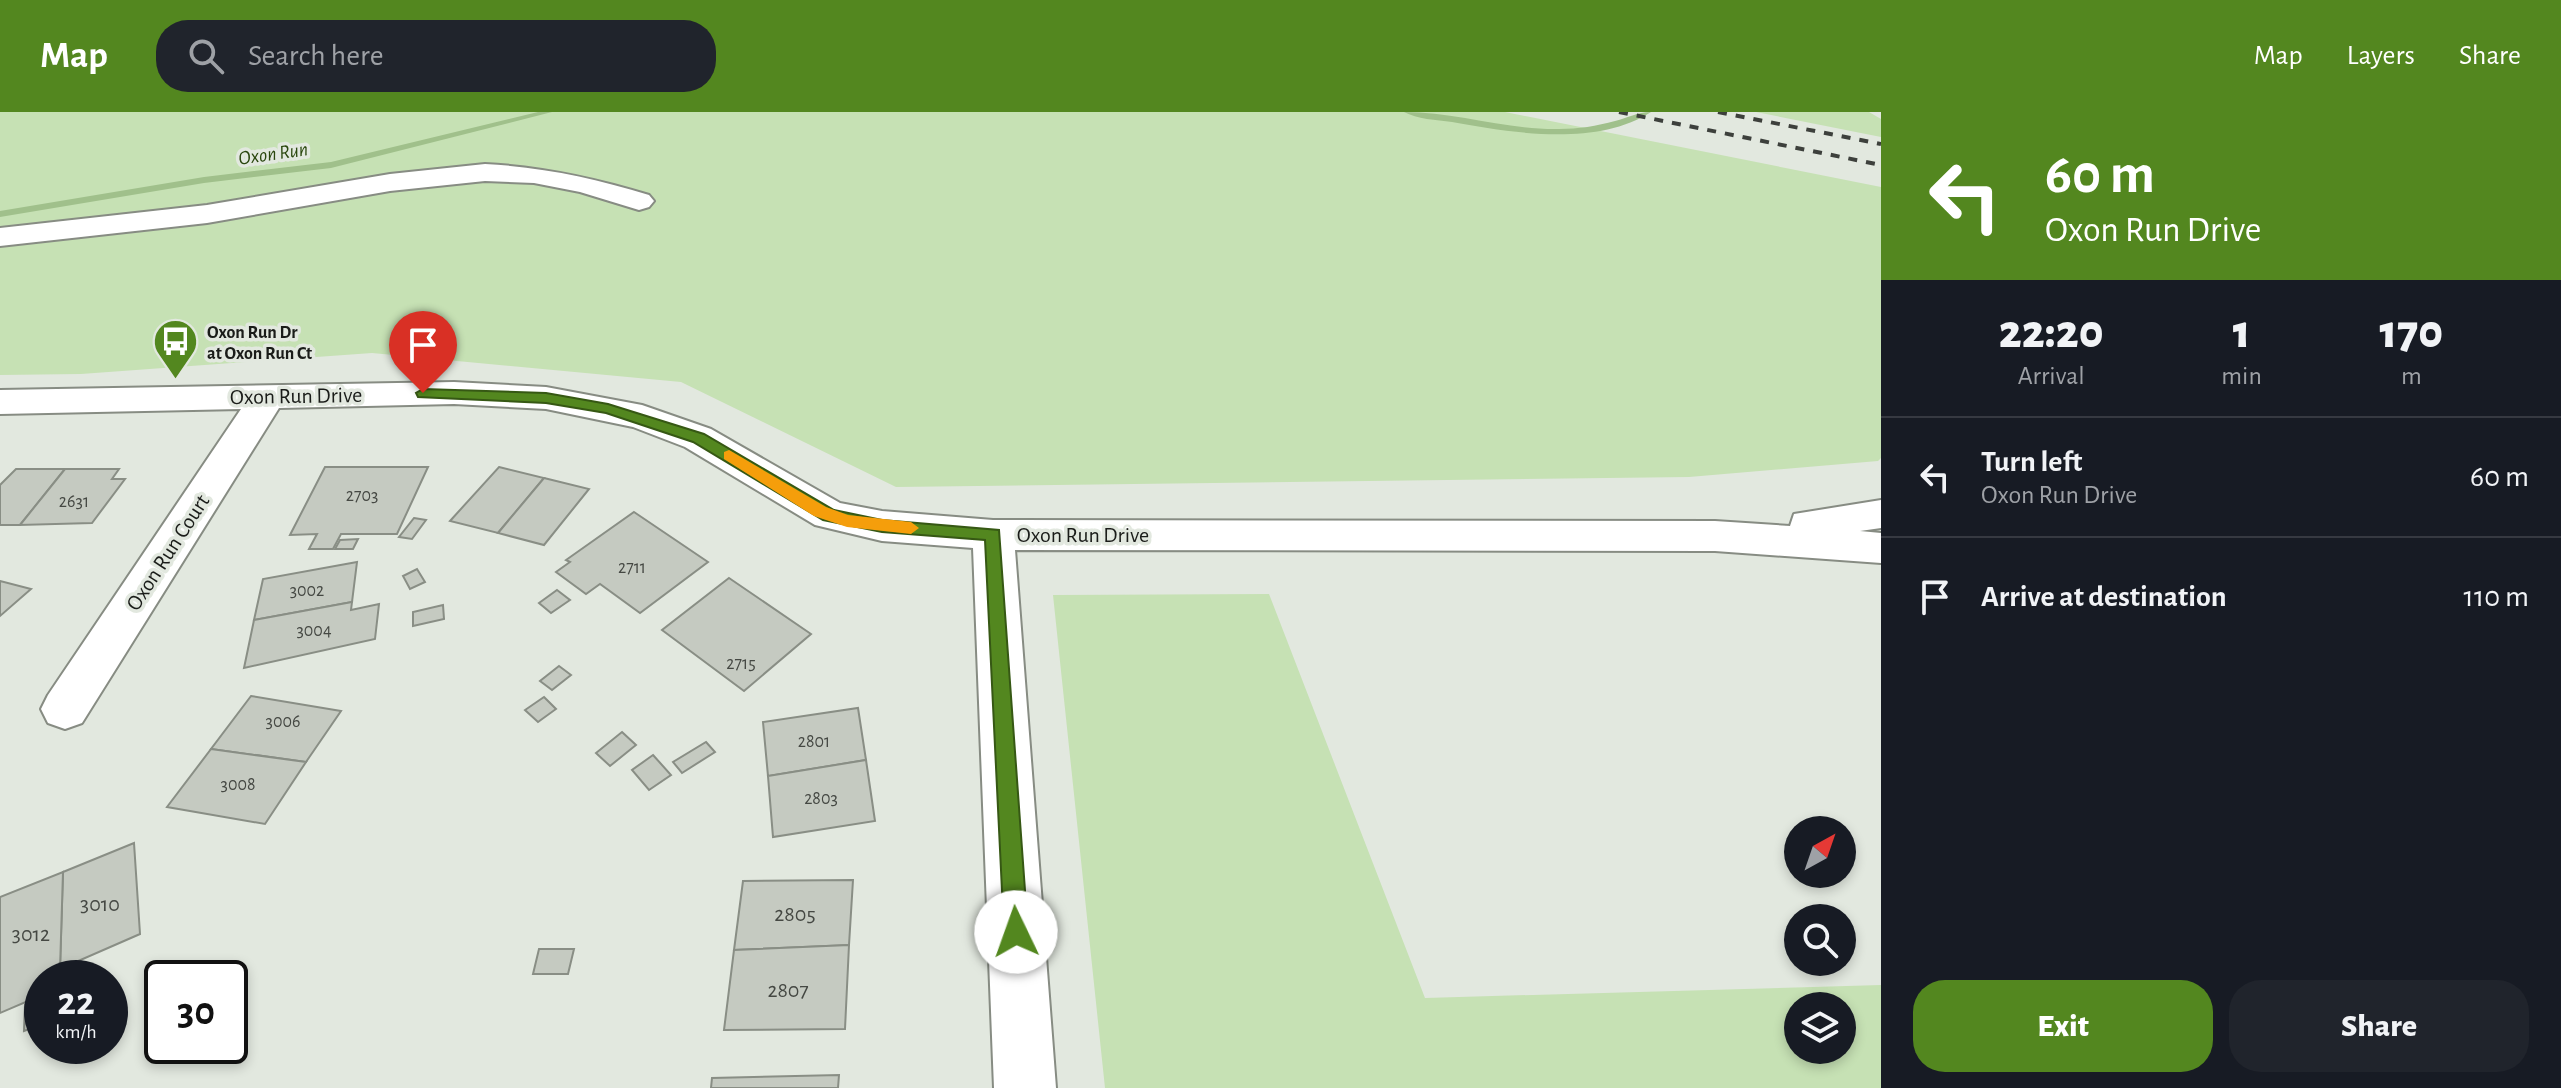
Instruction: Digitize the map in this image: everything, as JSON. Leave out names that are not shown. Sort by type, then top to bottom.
[{"type":"street","points":[[0,237],[238,210],[441,173],[505,170],[595,184],[639,201]]},
{"type":"street","name":"Oxon Run Drive","points":[[0,402],[454,393],[546,398],[608,408],[698,438],[829,515],[882,526],[993,535],[1715,536],[1881,548]]},
{"type":"street","name":"Oxon Run Court","points":[[65,709],[269,395]]},
{"type":"street","name":"Oxon Run Drive","points":[[1715,536],[1881,514]]},
{"type":"street","points":[[993,535],[1025,1088]]},
{"type":"green space","points":[[0,112],[1505,112],[1881,187],[1881,458],[1878,461],[1689,477],[896,487],[681,382],[372,353],[81,374],[0,375]]},
{"type":"green space","points":[[1756,112],[1869,112],[1881,119],[1881,137]]},
{"type":"green space","points":[[1269,594],[1425,998],[1881,985],[1881,1088],[1105,1088],[1053,595]]},
{"type":"building","points":[[325,467],[428,467],[397,534],[341,534],[333,549],[309,549],[317,534],[290,535]]},
{"type":"building","points":[[499,467],[544,478],[498,533],[450,521]]},
{"type":"building","points":[[16,469],[65,469],[20,525],[0,525],[0,485]]},
{"type":"building","points":[[65,469],[119,469],[112,479],[125,479],[92,523],[20,525]]},
{"type":"building","points":[[544,478],[589,489],[544,545],[498,533]]},
{"type":"building","points":[[634,512],[708,562],[640,613],[600,584],[586,594],[556,572],[570,562],[566,560]]},
{"type":"building","points":[[414,518],[426,520],[412,539],[399,537]]},
{"type":"building","points":[[358,539],[353,549],[335,549],[340,540]]},
{"type":"building","points":[[357,562],[352,602],[254,620],[263,579]]},
{"type":"building","points":[[417,569],[425,582],[410,589],[403,576]]},
{"type":"building","points":[[729,578],[811,634],[744,691],[662,630]]},
{"type":"building","points":[[0,581],[31,589],[0,616]]},
{"type":"building","points":[[557,590],[570,600],[551,613],[539,603]]},
{"type":"building","points":[[352,602],[351,610],[379,604],[375,639],[244,668],[254,620]]},
{"type":"building","points":[[443,605],[444,619],[413,626],[413,612]]},
{"type":"building","points":[[559,666],[571,675],[552,690],[540,681]]},
{"type":"building","points":[[251,696],[341,711],[306,762],[211,749]]},
{"type":"building","points":[[544,697],[556,709],[538,722],[525,710]]},
{"type":"building","points":[[858,708],[866,760],[768,776],[763,722]]},
{"type":"building","points":[[622,732],[636,745],[610,766],[596,753]]},
{"type":"building","points":[[706,742],[715,752],[682,773],[673,762]]},
{"type":"building","points":[[211,749],[306,762],[265,824],[167,807]]},
{"type":"building","points":[[653,755],[671,775],[649,790],[632,770]]},
{"type":"building","points":[[866,760],[875,821],[773,837],[768,776]]},
{"type":"building","points":[[134,843],[140,934],[81,960],[60,960],[63,872]]},
{"type":"building","points":[[63,872],[60,960],[24,960],[24,1003],[0,1013],[0,897]]},
{"type":"building","points":[[853,880],[849,945],[734,950],[743,881]]},
{"type":"building","points":[[849,945],[845,1029],[724,1030],[734,950]]},
{"type":"building","points":[[539,949],[574,949],[568,974],[533,974]]},
{"type":"building","points":[[839,1075],[838,1088],[711,1088],[712,1078]]},
{"type":"waterway","name":"Oxon Run","points":[[0,214],[204,180],[331,165],[548,112]]},
{"type":"waterway","name":"Oxon Run","points":[[1408,112],[1529,131],[1559,132],[1618,123],[1647,112]]},
{"type":"railway","points":[[1619,112],[1881,165]]},
{"type":"railway","points":[[1718,112],[1881,144]]},
{"type":"slow traffic","points":[[729,455],[820,512],[847,521],[911,528]]},
{"type":"place","name":"Oxon Run Dr at Oxon Run Ct","points":[[176,381]]},
{"type":"route","points":[[423,393],[546,398],[608,408],[698,438],[772,480],[820,512],[847,521],[993,535],[1016,932]]}]
